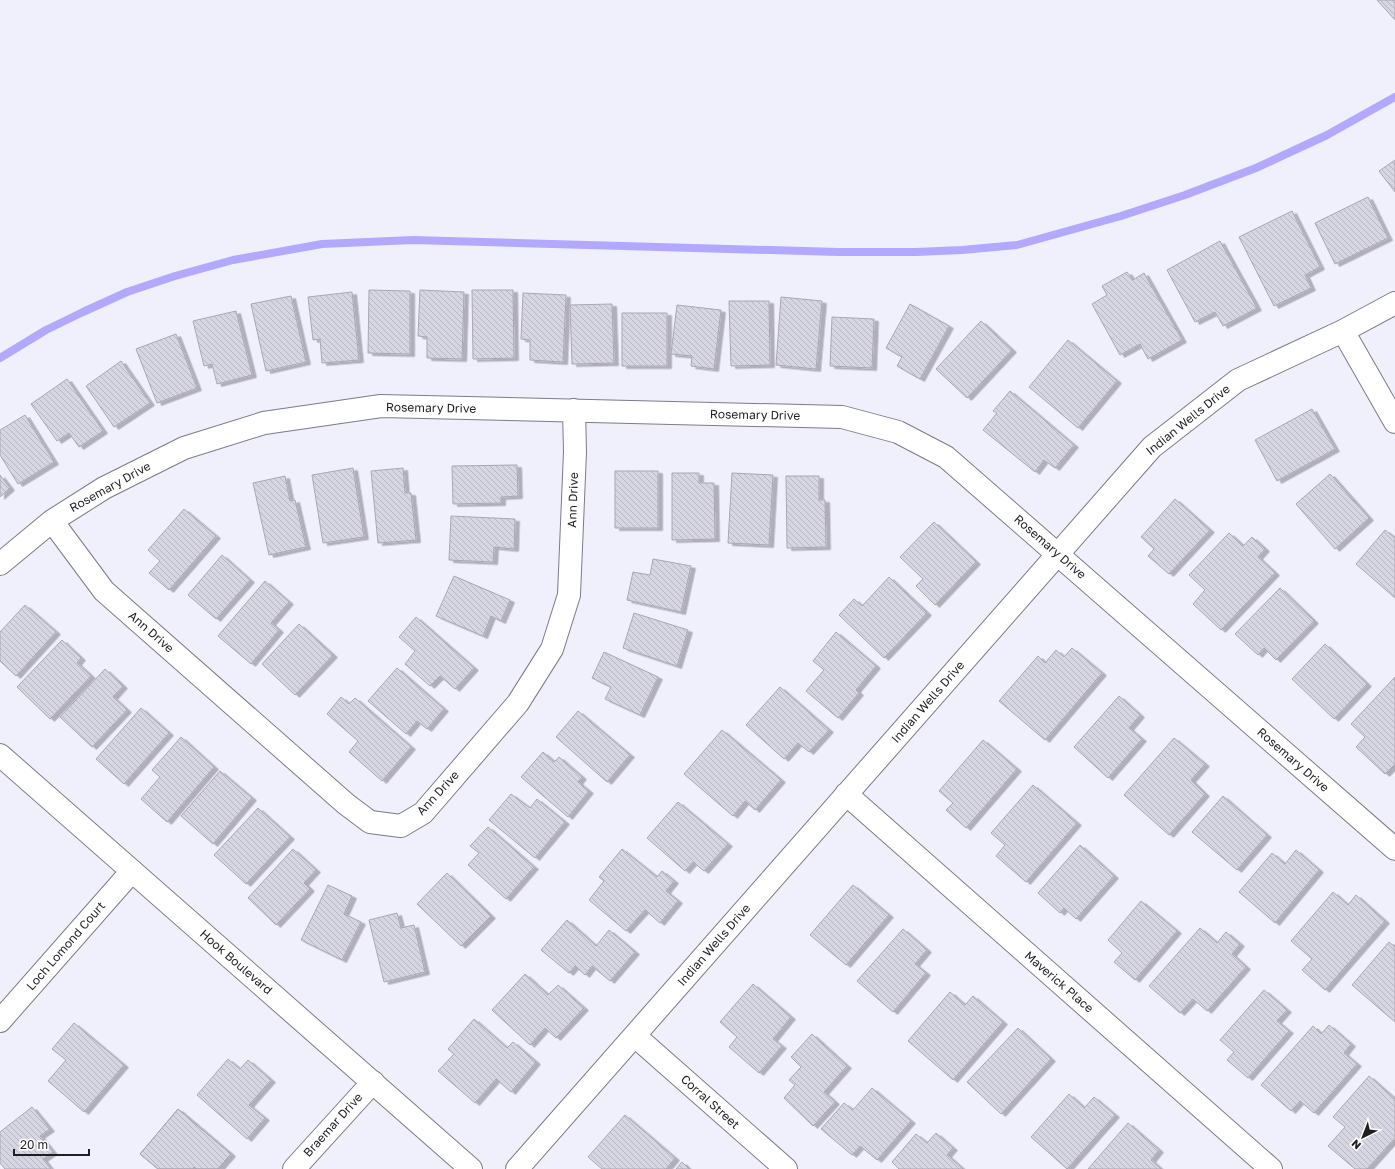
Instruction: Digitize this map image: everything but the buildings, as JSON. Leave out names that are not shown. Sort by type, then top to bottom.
[{"type":"street","name":"Indian Wells Drive","points":[[517,1169],[1152,447],[1238,380],[1344,331],[1395,303]]},
{"type":"street","points":[[1344,331],[1395,422]]},
{"type":"street","name":"Rosemary Drive","points":[[0,564],[52,520],[104,488],[184,448],[264,423],[381,406],[842,417],[898,432],[946,457],[1395,849]]},
{"type":"street","name":"Ann Drive","points":[[52,520],[104,591],[346,804],[370,822],[401,826],[423,813],[518,703],[552,649],[569,595],[575,452],[574,410]]},
{"type":"street","name":"Hook Boulevard","points":[[0,755],[471,1169]]},
{"type":"street","name":"Maverick Place","points":[[846,794],[1271,1169]]},
{"type":"street","name":"Loch Lomond Court","points":[[0,1021],[132,871]]},
{"type":"street","name":"Corral Street","points":[[635,1036],[786,1169]]},
{"type":"street","name":"Braemar Drive","points":[[294,1169],[372,1082]]},
{"type":"waterway","points":[[0,358],[46,330],[127,292],[175,276],[233,260],[322,244],[413,240],[839,252],[916,252],[1017,245],[1121,216],[1185,195],[1256,168],[1327,135],[1395,97]]}]
